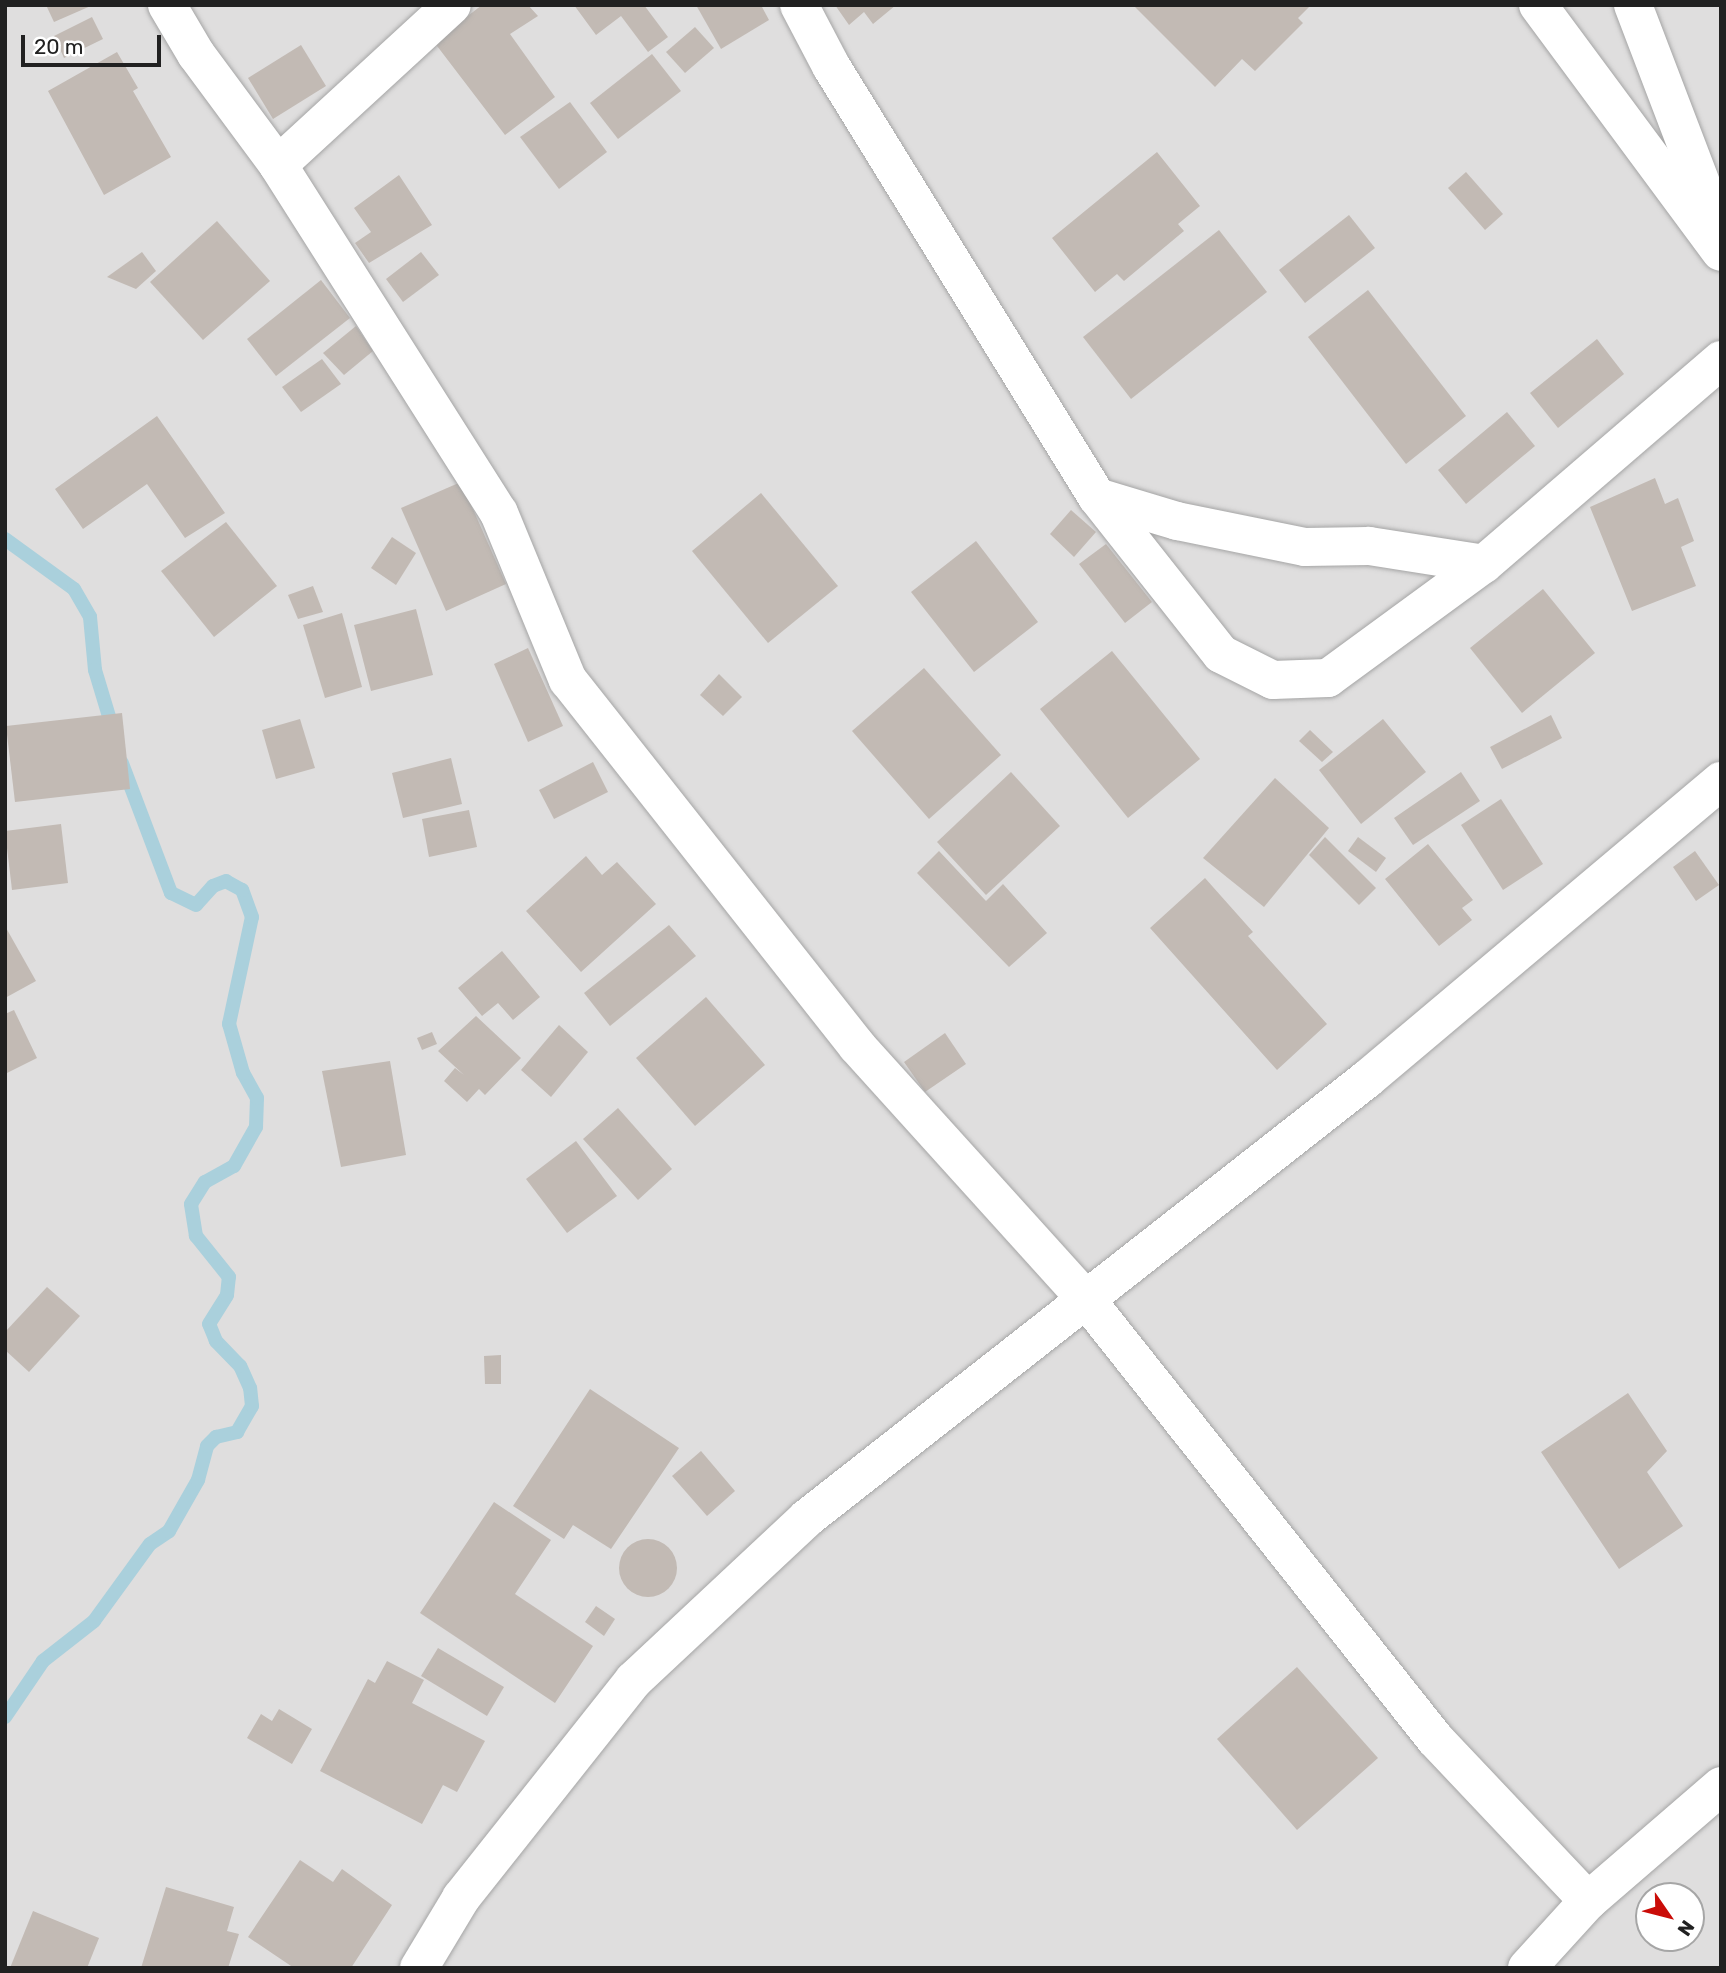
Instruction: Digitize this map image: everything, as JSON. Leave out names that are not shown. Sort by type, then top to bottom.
[{"type":"street","points":[[167,5],[196,54],[278,165],[499,513],[568,680],[857,1046],[1085,1298],[1435,1739],[1588,1901]]},
{"type":"street","points":[[278,165],[452,5]]},
{"type":"street","points":[[799,5],[831,66],[1097,497],[1221,654],[1273,680],[1328,678],[1485,564],[1721,360]]},
{"type":"street","points":[[1538,5],[1721,252]]},
{"type":"street","points":[[1633,5],[1721,235]]},
{"type":"street","points":[[1097,497],[1177,521],[1305,547],[1369,546],[1485,564]]},
{"type":"street","points":[[419,1968],[461,1898],[634,1680],[807,1518],[1367,1079],[1721,781]]},
{"type":"street","points":[[1527,1968],[1588,1901],[1721,1786]]},
{"type":"shaded area","points":[[5,5],[1721,5],[1721,1968],[5,1968]]},
{"type":"building","points":[[46,5],[93,5],[54,22]]},
{"type":"building","points":[[482,5],[528,5],[538,16],[510,34],[555,97],[505,135],[434,42]]},
{"type":"building","points":[[574,5],[644,5],[668,37],[648,52],[621,16],[596,35]]},
{"type":"building","points":[[696,5],[761,5],[769,20],[721,49]]},
{"type":"building","points":[[835,5],[896,5],[873,24],[864,12],[849,25]]},
{"type":"building","points":[[1133,5],[1311,5],[1298,18],[1303,23],[1255,71],[1242,59],[1215,87]]},
{"type":"building","points":[[92,17],[103,39],[64,58],[54,36]]},
{"type":"building","points":[[695,27],[714,48],[685,73],[666,52]]},
{"type":"building","points":[[301,45],[326,86],[273,119],[248,78]]},
{"type":"building","points":[[117,52],[138,88],[133,91],[171,157],[104,195],[48,91]]},
{"type":"building","points":[[652,54],[681,91],[618,139],[590,103]]},
{"type":"building","points":[[570,102],[607,152],[559,189],[520,137]]},
{"type":"building","points":[[1157,152],[1200,206],[1178,224],[1184,231],[1124,281],[1117,274],[1095,292],[1052,238]]},
{"type":"building","points":[[1466,172],[1503,214],[1485,230],[1448,188]]},
{"type":"building","points":[[399,175],[432,225],[369,263],[355,243],[371,232],[354,208]]},
{"type":"building","points":[[1349,215],[1375,248],[1305,303],[1279,270]]},
{"type":"building","points":[[217,221],[270,281],[203,340],[150,282]]},
{"type":"building","points":[[1219,230],[1267,292],[1131,399],[1083,337]]},
{"type":"building","points":[[142,252],[156,271],[136,289],[107,277]]},
{"type":"building","points":[[421,252],[439,275],[403,302],[386,279]]},
{"type":"building","points":[[321,280],[350,318],[276,376],[247,339]]},
{"type":"building","points":[[1368,290],[1466,416],[1406,464],[1308,337]]},
{"type":"building","points":[[356,326],[373,351],[344,375],[323,353]]},
{"type":"building","points":[[1597,339],[1624,374],[1558,428],[1530,393]]},
{"type":"building","points":[[322,359],[341,384],[301,412],[282,387]]},
{"type":"building","points":[[1507,412],[1535,446],[1466,504],[1438,470]]},
{"type":"building","points":[[157,416],[225,513],[185,538],[147,484],[83,529],[55,489]]},
{"type":"building","points":[[1655,478],[1665,504],[1678,498],[1694,541],[1681,547],[1696,586],[1632,611],[1590,507]]},
{"type":"building","points":[[461,482],[506,584],[446,611],[401,508]]},
{"type":"building","points":[[761,493],[838,586],[768,643],[692,551]]},
{"type":"building","points":[[1071,510],[1096,532],[1074,557],[1050,534]]},
{"type":"building","points":[[226,522],[277,586],[214,637],[161,571]]},
{"type":"building","points":[[392,537],[416,553],[396,585],[371,568]]},
{"type":"building","points":[[976,541],[1038,622],[974,672],[911,592]]},
{"type":"building","points":[[1106,544],[1152,602],[1125,623],[1079,564]]},
{"type":"building","points":[[313,586],[323,612],[298,619],[288,595]]},
{"type":"building","points":[[1543,589],[1595,653],[1522,713],[1470,648]]},
{"type":"building","points":[[416,609],[433,675],[371,691],[354,625]]},
{"type":"building","points":[[342,613],[362,687],[325,698],[303,625]]},
{"type":"building","points":[[528,648],[563,726],[528,742],[494,664]]},
{"type":"building","points":[[1112,651],[1200,759],[1128,818],[1040,709]]},
{"type":"building","points":[[924,668],[1001,755],[929,819],[852,731]]},
{"type":"building","points":[[719,674],[742,697],[723,716],[700,695]]},
{"type":"building","points":[[122,713],[130,789],[15,802],[6,726]]},
{"type":"building","points":[[1551,715],[1562,738],[1502,769],[1490,747]]},
{"type":"building","points":[[300,719],[315,768],[276,779],[262,730]]},
{"type":"building","points":[[1383,719],[1426,772],[1361,824],[1319,770]]},
{"type":"building","points":[[1310,730],[1333,752],[1322,762],[1299,741]]},
{"type":"building","points":[[451,758],[462,804],[403,818],[392,773]]},
{"type":"building","points":[[593,762],[608,792],[554,819],[539,790]]},
{"type":"building","points":[[1011,772],[1060,826],[986,895],[937,842]]},
{"type":"building","points":[[1461,772],[1480,801],[1413,845],[1394,818]]},
{"type":"building","points":[[1275,778],[1329,828],[1264,907],[1203,858]]},
{"type":"building","points":[[1501,799],[1543,864],[1503,890],[1461,825]]},
{"type":"building","points":[[469,810],[477,847],[429,857],[422,819]]},
{"type":"building","points":[[61,824],[68,883],[12,890],[5,831]]},
{"type":"building","points":[[1325,837],[1376,888],[1359,905],[1309,855]]},
{"type":"building","points":[[1358,837],[1386,858],[1376,872],[1348,851]]},
{"type":"building","points":[[1428,844],[1473,900],[1462,908],[1472,920],[1439,946],[1385,879]]},
{"type":"building","points":[[939,851],[986,901],[1003,884],[1047,933],[1009,967],[917,873]]},
{"type":"building","points":[[1695,851],[1719,885],[1696,901],[1673,867]]},
{"type":"building","points":[[586,856],[602,875],[617,862],[656,904],[581,972],[526,911]]},
{"type":"building","points":[[1205,878],[1253,932],[1248,936],[1327,1024],[1277,1070],[1150,928]]},
{"type":"building","points":[[669,925],[696,956],[610,1026],[584,993]]},
{"type":"building","points":[[5,926],[36,981],[5,998]]},
{"type":"building","points":[[502,951],[540,997],[513,1020],[498,1003],[482,1016],[458,988]]},
{"type":"building","points":[[706,997],[765,1065],[695,1126],[636,1058]]},
{"type":"building","points":[[14,1010],[37,1058],[5,1074],[5,1014]]},
{"type":"building","points":[[476,1016],[521,1058],[485,1095],[479,1089],[467,1102],[444,1081],[455,1068],[464,1075],[438,1051]]},
{"type":"building","points":[[559,1025],[588,1052],[551,1097],[521,1070]]},
{"type":"building","points":[[432,1032],[437,1044],[422,1050],[417,1038]]},
{"type":"building","points":[[945,1033],[966,1064],[925,1092],[904,1062]]},
{"type":"building","points":[[390,1061],[406,1155],[341,1167],[322,1071]]},
{"type":"building","points":[[618,1108],[672,1169],[638,1200],[583,1139]]},
{"type":"building","points":[[576,1141],[617,1196],[567,1233],[526,1179]]},
{"type":"building","points":[[47,1287],[80,1316],[29,1372],[5,1350],[5,1332]]},
{"type":"building","points":[[501,1355],[501,1384],[485,1384],[484,1356]]},
{"type":"building","points":[[590,1389],[679,1448],[611,1549],[573,1525],[564,1539],[513,1506]]},
{"type":"building","points":[[1628,1393],[1667,1451],[1647,1472],[1683,1526],[1619,1569],[1541,1452]]},
{"type":"building","points":[[701,1451],[735,1491],[707,1516],[672,1476]]},
{"type":"building","points":[[494,1502],[551,1540],[515,1594],[593,1646],[555,1703],[420,1613]]},
{"type":"building","points":[[642,1539],[654,1539],[669,1547],[677,1562],[677,1574],[669,1589],[654,1597],[642,1597],[627,1589],[619,1574],[619,1562],[627,1547]]},
{"type":"building","points":[[596,1606],[615,1619],[604,1636],[585,1622]]},
{"type":"building","points":[[438,1648],[504,1687],[487,1716],[421,1676]]},
{"type":"building","points":[[387,1661],[424,1680],[412,1703],[485,1741],[457,1792],[443,1785],[422,1824],[320,1771],[368,1679],[375,1683]]},
{"type":"building","points":[[1297,1667],[1378,1758],[1297,1830],[1217,1739]]},
{"type":"building","points":[[279,1709],[312,1729],[292,1764],[247,1738],[261,1714],[272,1721]]},
{"type":"building","points":[[300,1860],[333,1882],[342,1869],[392,1905],[351,1968],[294,1968],[248,1937]]},
{"type":"building","points":[[166,1887],[234,1907],[227,1931],[239,1934],[228,1968],[141,1968]]},
{"type":"building","points":[[33,1911],[99,1938],[87,1968],[10,1968]]},
{"type":"waterway","points":[[5,539],[74,589],[90,617],[95,670],[114,733]]},
{"type":"waterway","points":[[5,1717],[43,1661],[94,1621],[150,1544],[169,1531],[198,1480],[207,1446],[216,1437],[237,1432],[252,1406],[250,1388],[240,1366],[216,1341],[209,1324],[227,1295],[229,1277],[196,1236],[191,1204],[205,1182],[234,1166],[256,1127],[257,1098],[243,1073],[229,1024],[252,917],[242,890],[226,881],[213,886],[196,905],[171,893],[122,763]]}]
